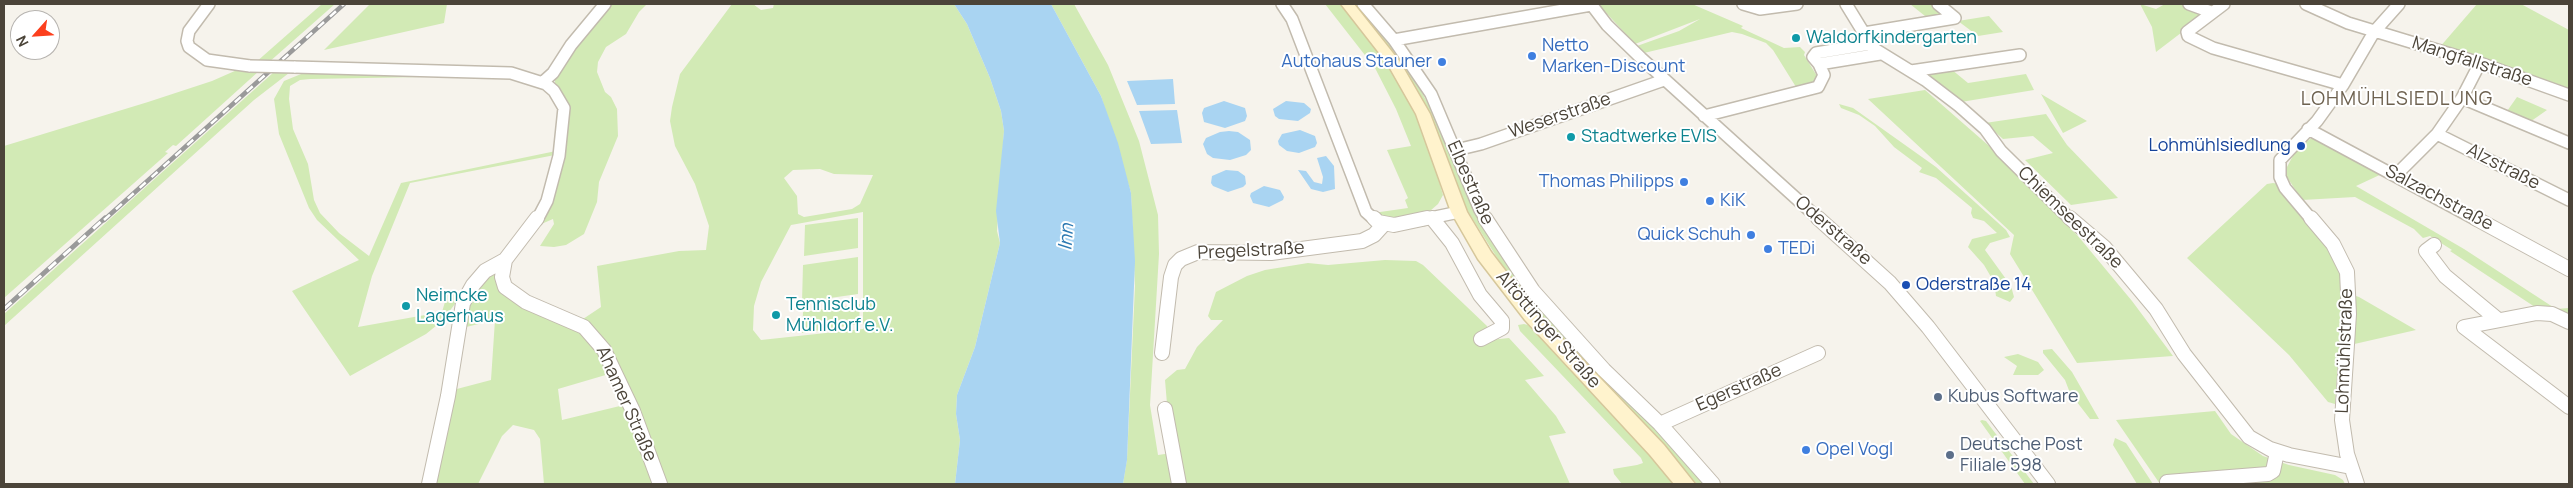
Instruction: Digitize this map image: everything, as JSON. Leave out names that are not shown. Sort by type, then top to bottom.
[{"type":"main road","name":"Altöttinger Straße","points":[[1347,4],[1393,62],[1423,114],[1459,212],[1484,256],[1521,304],[1651,444],[1685,484]]},
{"type":"street","points":[[209,4],[189,31],[187,42],[189,47],[200,57],[229,64],[250,66],[502,72],[543,82],[554,91],[564,108],[554,179],[543,208],[505,260],[485,271],[472,285],[463,303],[448,396],[429,484]]},
{"type":"street","points":[[543,82],[553,73],[571,45],[605,4]]},
{"type":"street","points":[[1282,4],[1292,19],[1360,201],[1369,216],[1384,224],[1394,225],[1459,212]]},
{"type":"street","name":"Elbestraße","points":[[1363,4],[1394,40],[1431,94],[1480,210],[1533,292],[1592,357],[1660,424],[1713,484]]},
{"type":"street","points":[[1394,40],[1591,4]]},
{"type":"street","name":"Oderstraße","points":[[1591,4],[1616,35],[1664,80],[1890,282],[1928,327],[2048,484]]},
{"type":"street","points":[[1743,4],[1760,10],[1797,4]]},
{"type":"street","name":"Chiemseestraße","points":[[1846,4],[1870,44],[1880,54],[1911,71],[1959,106],[1985,130],[2001,151],[2079,227],[2104,247],[2156,309],[2184,354],[2244,432],[2260,444],[2276,452],[2351,467]]},
{"type":"street","points":[[1864,33],[1955,18],[1938,4]]},
{"type":"street","points":[[2190,4],[2211,12]]},
{"type":"street","points":[[2224,4],[2187,32],[2188,36],[2213,48],[2343,85]]},
{"type":"street","points":[[2306,4],[2348,22],[2373,36]]},
{"type":"street","points":[[2308,129],[2343,85],[2373,36],[2399,4]]},
{"type":"street","name":"Mangfallstraße","points":[[2373,36],[2480,62],[2569,95]]},
{"type":"street","points":[[1704,116],[1818,86],[1824,75],[1813,57],[1816,53],[1870,44]]},
{"type":"street","points":[[1819,64],[1880,54]]},
{"type":"street","points":[[1911,71],[2020,55]]},
{"type":"street","points":[[2396,175],[2437,134],[2462,98],[2480,62]]},
{"type":"street","name":"Weserstraße","points":[[1456,150],[1518,131],[1664,80]]},
{"type":"street","points":[[2462,98],[2569,143]]},
{"type":"street","name":"Salzachstraße","points":[[2308,129],[2569,269]]},
{"type":"street","name":"Lohmühlstraße","points":[[2308,129],[2280,160],[2279,174],[2285,188],[2333,244],[2347,272],[2349,314],[2342,420],[2344,440],[2357,484]]},
{"type":"street","name":"Alzstraße","points":[[2437,134],[2569,200]]},
{"type":"street","points":[[1432,218],[1452,243],[1480,295],[1502,321],[1502,328],[1481,340]]},
{"type":"street","name":"Pregelstraße","points":[[1162,353],[1172,277],[1176,265],[1181,259],[1198,252],[1271,253],[1362,241],[1374,235],[1384,224]]},
{"type":"street","points":[[2434,245],[2426,251],[2445,276],[2497,319]]},
{"type":"street","name":"Ahamer Straße","points":[[505,260],[502,268],[502,282],[510,292],[546,312],[584,327],[600,344],[633,411],[660,484]]},
{"type":"street","points":[[2569,322],[2545,313],[2497,319],[2464,327],[2569,407]]},
{"type":"street","name":"Egerstraße","points":[[1660,424],[1818,353]]},
{"type":"street","points":[[1165,409],[1179,484]]},
{"type":"street","points":[[2167,482],[2268,474],[2273,471],[2276,452]]},
{"type":"green space","points":[[322,4],[335,4],[268,63],[255,63]]},
{"type":"green space","points":[[370,4],[447,4],[444,23],[324,50]]},
{"type":"green space","points":[[647,4],[639,12],[626,34],[606,47],[598,62],[597,72],[605,92],[611,97],[617,109],[618,136],[599,182],[597,202],[584,234],[566,245],[554,247],[540,246],[554,224],[553,219],[539,225],[549,205],[563,96],[555,84],[555,75],[608,5]]},
{"type":"green space","points":[[732,4],[753,4],[761,10],[773,8],[774,4],[954,4],[967,24],[990,78],[1001,111],[1004,131],[997,231],[1000,243],[975,347],[957,395],[956,414],[960,440],[955,484],[666,484],[660,467],[580,321],[601,307],[597,266],[679,251],[706,250],[709,226],[695,184],[675,146],[670,121],[680,74]],"holes":[[[820,169],[834,174],[873,175],[860,204],[852,209],[804,217],[798,214],[797,196],[784,178],[793,170]],[[863,212],[863,329],[761,340],[753,330],[754,306],[761,282],[791,225]]]},
{"type":"green space","points":[[1051,4],[1074,4],[1108,65],[1139,141],[1158,215],[1159,254],[1150,405],[1158,455],[1172,453],[1176,484],[1123,484],[1127,459],[1135,286],[1131,193],[1101,96]]},
{"type":"green space","points":[[1325,4],[1342,4],[1380,50],[1413,104],[1426,136],[1443,195],[1438,204],[1430,211],[1393,221],[1373,213],[1408,208],[1405,200],[1408,198],[1387,150],[1411,146],[1396,109],[1375,68]]},
{"type":"green space","points":[[1352,4],[1358,4],[1391,44],[1414,78],[1440,126],[1466,194],[1480,221],[1520,283],[1551,322],[1651,424],[1704,484],[1697,484],[1647,427],[1560,341],[1518,291],[1467,210],[1438,135],[1413,85],[1386,45]]},
{"type":"green space","points":[[1598,4],[1692,4],[1743,26],[1741,28],[1784,48],[1800,47],[1805,52],[1804,55],[1817,76],[1814,83],[1796,87],[1773,50],[1766,43],[1732,32],[1644,53],[1637,46],[1679,31],[1700,19],[1635,44]]},
{"type":"green space","points":[[1910,4],[1935,4],[1951,17],[1930,20]]},
{"type":"green space","points":[[2140,4],[2156,9],[2165,4],[2186,4],[2204,12],[2194,23],[2156,52],[2152,27]]},
{"type":"green space","points":[[2477,4],[2521,4],[2569,30],[2569,88],[2567,92],[2439,48]]},
{"type":"green space","points":[[1989,16],[2003,32],[1978,36],[1958,21]]},
{"type":"green space","points":[[1951,69],[1968,83],[2026,74],[2034,90],[1961,102],[1923,74]]},
{"type":"green space","points":[[237,70],[259,71],[176,146],[173,145],[165,152],[168,153],[4,298],[4,146],[148,102],[212,81]]},
{"type":"green space","points":[[274,72],[289,73],[254,100],[4,326],[4,314]]},
{"type":"green space","points":[[306,72],[479,76],[310,79],[300,80],[290,86],[289,99],[293,129],[308,164],[314,200],[320,213],[339,233],[369,256],[401,183],[556,151],[555,155],[410,183],[372,276],[358,327],[442,312],[447,295],[464,292],[442,321],[426,334],[350,376],[292,291],[359,260],[317,220],[309,208],[279,134],[274,99],[284,81]]},
{"type":"green space","points":[[1925,90],[1988,145],[2078,236],[2132,301],[2173,356],[2077,363],[2010,254],[2014,235],[1868,99]]},
{"type":"green space","points":[[2041,94],[2087,121],[2063,133]]},
{"type":"green space","points":[[2517,97],[2547,110],[2527,124],[2505,114]]},
{"type":"green space","points":[[1839,104],[1853,108],[1936,167],[2006,230],[2010,237],[1990,243],[1985,250],[2011,286],[2014,297],[2010,302],[1996,296],[1994,282],[1984,265],[1968,247],[1972,239],[1997,233],[1984,221],[1973,218],[1972,208],[1936,178],[1919,172],[1922,168],[1894,147],[1875,126],[1859,115],[1841,108]]},
{"type":"green space","points":[[2046,114],[2067,145],[2118,198],[2071,205],[2025,160],[2053,153],[2033,136],[2003,139],[1985,123]]},
{"type":"green space","points":[[2314,136],[2386,172],[2356,186],[2464,249],[2556,309],[2569,308],[2569,314],[2538,309],[2430,236],[2423,238],[2414,229],[2355,197],[2302,200],[2287,177],[2287,167],[2296,150]]},
{"type":"green space","points":[[2267,184],[2279,184],[2331,246],[2344,280],[2335,404],[2328,402],[2289,355],[2187,258]]},
{"type":"green space","points":[[858,218],[858,248],[804,256],[805,225]]},
{"type":"green space","points":[[858,257],[858,294],[802,302],[803,265]]},
{"type":"green space","points":[[1385,260],[1416,261],[1423,265],[1487,326],[1490,340],[1509,338],[1544,376],[1525,380],[1556,416],[1566,433],[1549,436],[1570,484],[1182,484],[1168,416],[1165,380],[1177,370],[1185,369],[1197,347],[1223,320],[1211,320],[1208,316],[1216,292],[1247,276],[1265,270],[1308,263],[1328,265]]},
{"type":"green space","points":[[496,269],[496,283],[499,288],[592,340],[609,374],[558,389],[562,420],[624,405],[654,484],[544,484],[540,439],[534,430],[513,425],[502,436],[478,484],[433,484],[453,390],[491,380],[495,320],[462,328],[467,301]]},
{"type":"green space","points":[[2353,295],[2359,297],[2416,330],[2350,345]]},
{"type":"green space","points":[[860,304],[859,324],[802,333],[803,312]]},
{"type":"green space","points":[[1518,325],[1528,325],[1590,388],[1677,484],[1622,484],[1614,474],[1613,469],[1643,463],[1641,458],[1520,331]]},
{"type":"green space","points":[[2052,349],[2072,372],[2099,419],[2090,419],[2070,393],[2065,380],[2043,353],[2043,350]]},
{"type":"green space","points":[[2018,354],[2038,362],[2044,370],[2038,375],[2013,375],[2017,366],[2004,357]]},
{"type":"green space","points":[[2215,411],[2231,434],[2263,456],[2289,465],[2335,475],[2343,480],[2345,484],[2160,484],[2116,420]]},
{"type":"green space","points":[[1980,421],[1986,421],[2034,484],[2025,484]]},
{"type":"green space","points":[[2115,438],[2126,443],[2153,484],[2137,484],[2113,445]]},
{"type":"water","name":"Inn","points":[[954,4],[1051,4],[1101,96],[1118,143],[1131,193],[1135,261],[1127,460],[1123,484],[955,484],[960,440],[956,414],[957,395],[975,347],[1000,243],[996,211],[1004,131],[1001,111],[990,78],[967,24]]},
{"type":"water","points":[[1173,79],[1175,104],[1137,105],[1127,81]]},
{"type":"water","points":[[1224,101],[1245,108],[1247,116],[1245,121],[1225,128],[1204,122],[1202,113],[1204,108]]},
{"type":"water","points":[[1286,101],[1304,103],[1311,109],[1310,113],[1298,121],[1279,119],[1275,116],[1273,109]]},
{"type":"water","points":[[1177,110],[1182,143],[1151,144],[1139,111]]},
{"type":"water","points":[[1300,130],[1315,136],[1317,143],[1315,147],[1299,153],[1287,151],[1279,145],[1278,141],[1282,134]]},
{"type":"water","points":[[1220,132],[1238,132],[1250,140],[1251,150],[1246,155],[1230,160],[1213,158],[1207,154],[1203,144],[1206,138]]},
{"type":"water","points":[[1326,156],[1334,166],[1335,189],[1323,192],[1311,189],[1298,170],[1306,171],[1314,182],[1322,184],[1323,177],[1317,158]]},
{"type":"water","points":[[1226,170],[1238,171],[1245,176],[1246,184],[1243,187],[1228,192],[1213,186],[1211,183],[1212,176]]},
{"type":"water","points":[[1264,186],[1280,190],[1284,197],[1283,200],[1269,207],[1253,203],[1250,196],[1251,193]]},
{"type":"railway","points":[[104,220],[344,4]]},
{"type":"railway","points":[[4,309],[105,218]]},
{"type":"place","name":"Waldorfkindergarten","points":[[1796,38]]},
{"type":"place","name":"Netto Marken-Discount","points":[[1532,56]]},
{"type":"place","name":"Autohaus Stauner","points":[[1442,62]]},
{"type":"place","name":"Stadtwerke EVIS","points":[[1571,137]]},
{"type":"place","name":"Lohmühlsiedlung","points":[[2301,146]]},
{"type":"place","name":"Thomas Philipps","points":[[1684,182]]},
{"type":"place","name":"KiK","points":[[1710,201]]},
{"type":"place","name":"Quick Schuh","points":[[1751,235]]},
{"type":"place","name":"TEDi","points":[[1768,249]]},
{"type":"place","name":"Oderstraße 14","points":[[1906,285]]},
{"type":"place","name":"Neimcke Lagerhaus","points":[[406,306]]},
{"type":"place","name":"Tennisclub Mühldorf e.V.","points":[[776,315]]},
{"type":"place","name":"Kubus Software","points":[[1938,397]]},
{"type":"place","name":"Opel Vogl","points":[[1806,450]]},
{"type":"place","name":"Deutsche Post Filiale 598","points":[[1950,455]]},
{"type":"district","name":"LOHMÜHLSIEDLUNG","points":[[2397,100]]}]
